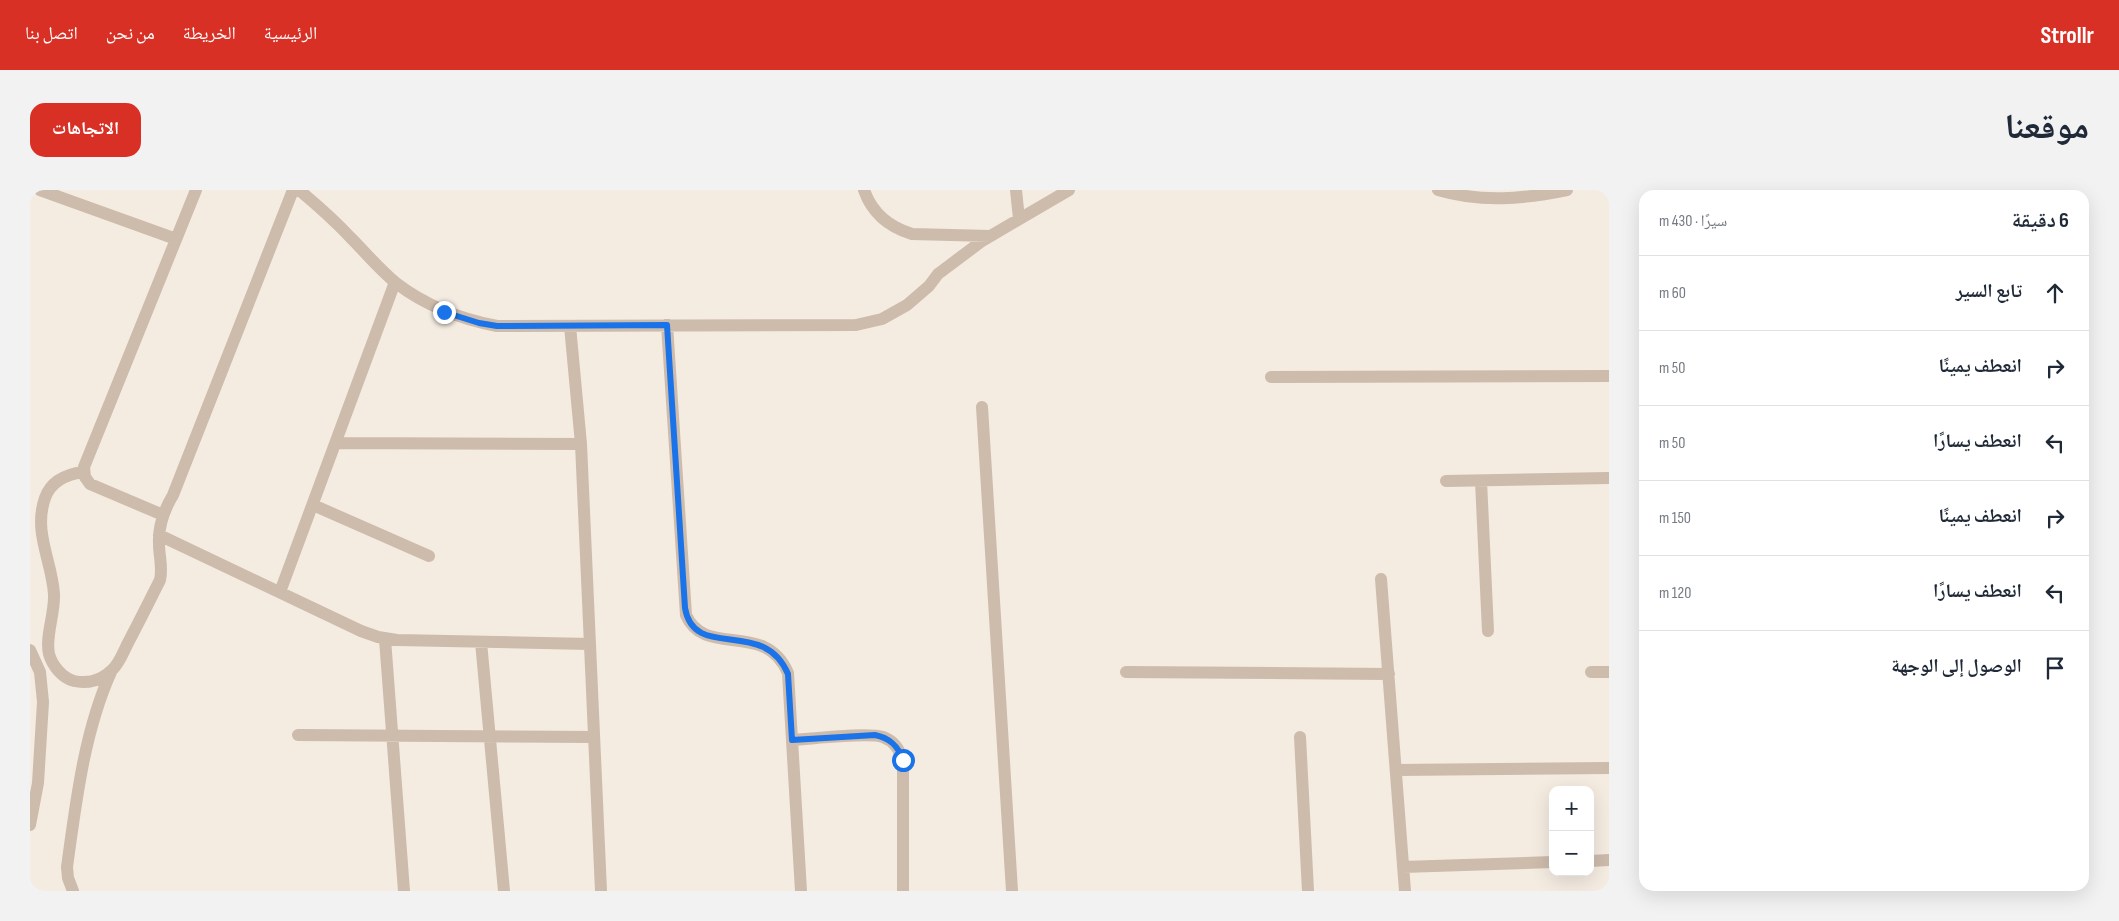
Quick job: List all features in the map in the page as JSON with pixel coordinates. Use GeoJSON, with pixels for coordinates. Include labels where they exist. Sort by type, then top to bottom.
{"type":"FeatureCollection","features":[{"type":"Feature","properties":{"kind":"street"},"geometry":{"type":"LineString","coordinates":[[40,190],[176,239]]}},
{"type":"Feature","properties":{"kind":"street"},"geometry":{"type":"LineString","coordinates":[[163,515],[90,484],[84,472],[86,462],[196,190]]}},
{"type":"Feature","properties":{"kind":"street"},"geometry":{"type":"LineString","coordinates":[[73,891],[68,878],[67,867],[86,749],[95,710],[111,672],[116,666],[160,580],[162,564],[159,536],[163,515],[173,495],[293,190]]}},
{"type":"Feature","properties":{"kind":"street"},"geometry":{"type":"LineString","coordinates":[[300,190],[334,220],[395,282],[444,312],[479,323],[497,326],[856,325],[870,323],[907,306],[929,286],[938,274],[990,236],[1069,190]]}},
{"type":"Feature","properties":{"kind":"street"},"geometry":{"type":"LineString","coordinates":[[864,190],[876,213],[892,226],[902,231],[912,234],[990,236]]}},
{"type":"Feature","properties":{"kind":"street"},"geometry":{"type":"LineString","coordinates":[[1016,190],[1019,219]]}},
{"type":"Feature","properties":{"kind":"street"},"geometry":{"type":"LineString","coordinates":[[1438,190],[1462,196],[1492,199],[1522,198],[1567,190]]}},
{"type":"Feature","properties":{"kind":"street"},"geometry":{"type":"LineString","coordinates":[[280,592],[395,282]]}},
{"type":"Feature","properties":{"kind":"street"},"geometry":{"type":"LineString","coordinates":[[667,325],[686,615],[692,626],[702,634],[758,644],[768,648],[783,663],[788,674],[801,891]]}},
{"type":"Feature","properties":{"kind":"street"},"geometry":{"type":"LineString","coordinates":[[570,326],[580,444],[601,891]]}},
{"type":"Feature","properties":{"kind":"street"},"geometry":{"type":"LineString","coordinates":[[1271,378],[1609,376]]}},
{"type":"Feature","properties":{"kind":"street"},"geometry":{"type":"LineString","coordinates":[[982,407],[1012,891]]}},
{"type":"Feature","properties":{"kind":"street"},"geometry":{"type":"LineString","coordinates":[[336,443],[580,444]]}},
{"type":"Feature","properties":{"kind":"street"},"geometry":{"type":"LineString","coordinates":[[84,472],[71,475],[57,482],[50,488],[43,506],[40,530],[50,567],[54,595],[48,646],[53,663],[70,680],[92,681],[111,672]]}},
{"type":"Feature","properties":{"kind":"street"},"geometry":{"type":"LineString","coordinates":[[1446,481],[1609,478]]}},
{"type":"Feature","properties":{"kind":"street"},"geometry":{"type":"LineString","coordinates":[[1481,481],[1488,631]]}},
{"type":"Feature","properties":{"kind":"street"},"geometry":{"type":"LineString","coordinates":[[312,505],[429,556]]}},
{"type":"Feature","properties":{"kind":"street"},"geometry":{"type":"LineString","coordinates":[[159,536],[361,631],[385,639],[590,644]]}},
{"type":"Feature","properties":{"kind":"street"},"geometry":{"type":"LineString","coordinates":[[1381,579],[1405,891]]}},
{"type":"Feature","properties":{"kind":"street"},"geometry":{"type":"LineString","coordinates":[[385,639],[404,891]]}},
{"type":"Feature","properties":{"kind":"street"},"geometry":{"type":"LineString","coordinates":[[482,642],[504,891]]}},
{"type":"Feature","properties":{"kind":"street"},"geometry":{"type":"LineString","coordinates":[[30,650],[40,672],[43,686],[43,718],[38,784],[30,825]]}},
{"type":"Feature","properties":{"kind":"street"},"geometry":{"type":"LineString","coordinates":[[1126,672],[1389,674]]}},
{"type":"Feature","properties":{"kind":"street"},"geometry":{"type":"LineString","coordinates":[[1591,672],[1609,672]]}},
{"type":"Feature","properties":{"kind":"street"},"geometry":{"type":"LineString","coordinates":[[298,735],[594,737]]}},
{"type":"Feature","properties":{"kind":"street"},"geometry":{"type":"LineString","coordinates":[[792,740],[875,735],[889,740],[898,748],[903,760],[903,891]]}},
{"type":"Feature","properties":{"kind":"street"},"geometry":{"type":"LineString","coordinates":[[1300,737],[1308,891]]}},
{"type":"Feature","properties":{"kind":"street"},"geometry":{"type":"LineString","coordinates":[[1396,770],[1609,768]]}},
{"type":"Feature","properties":{"kind":"street"},"geometry":{"type":"LineString","coordinates":[[1594,861],[1609,860]]}},
{"type":"Feature","properties":{"kind":"street"},"geometry":{"type":"LineString","coordinates":[[1403,866],[1549,862]]}},
{"type":"Feature","properties":{"kind":"route"},"geometry":{"type":"LineString","coordinates":[[444,312],[479,323],[497,326],[667,325],[685,608],[689,621],[702,634],[758,644],[768,648],[783,663],[788,674],[792,740],[882,736],[894,743],[903,760]]}}]}
